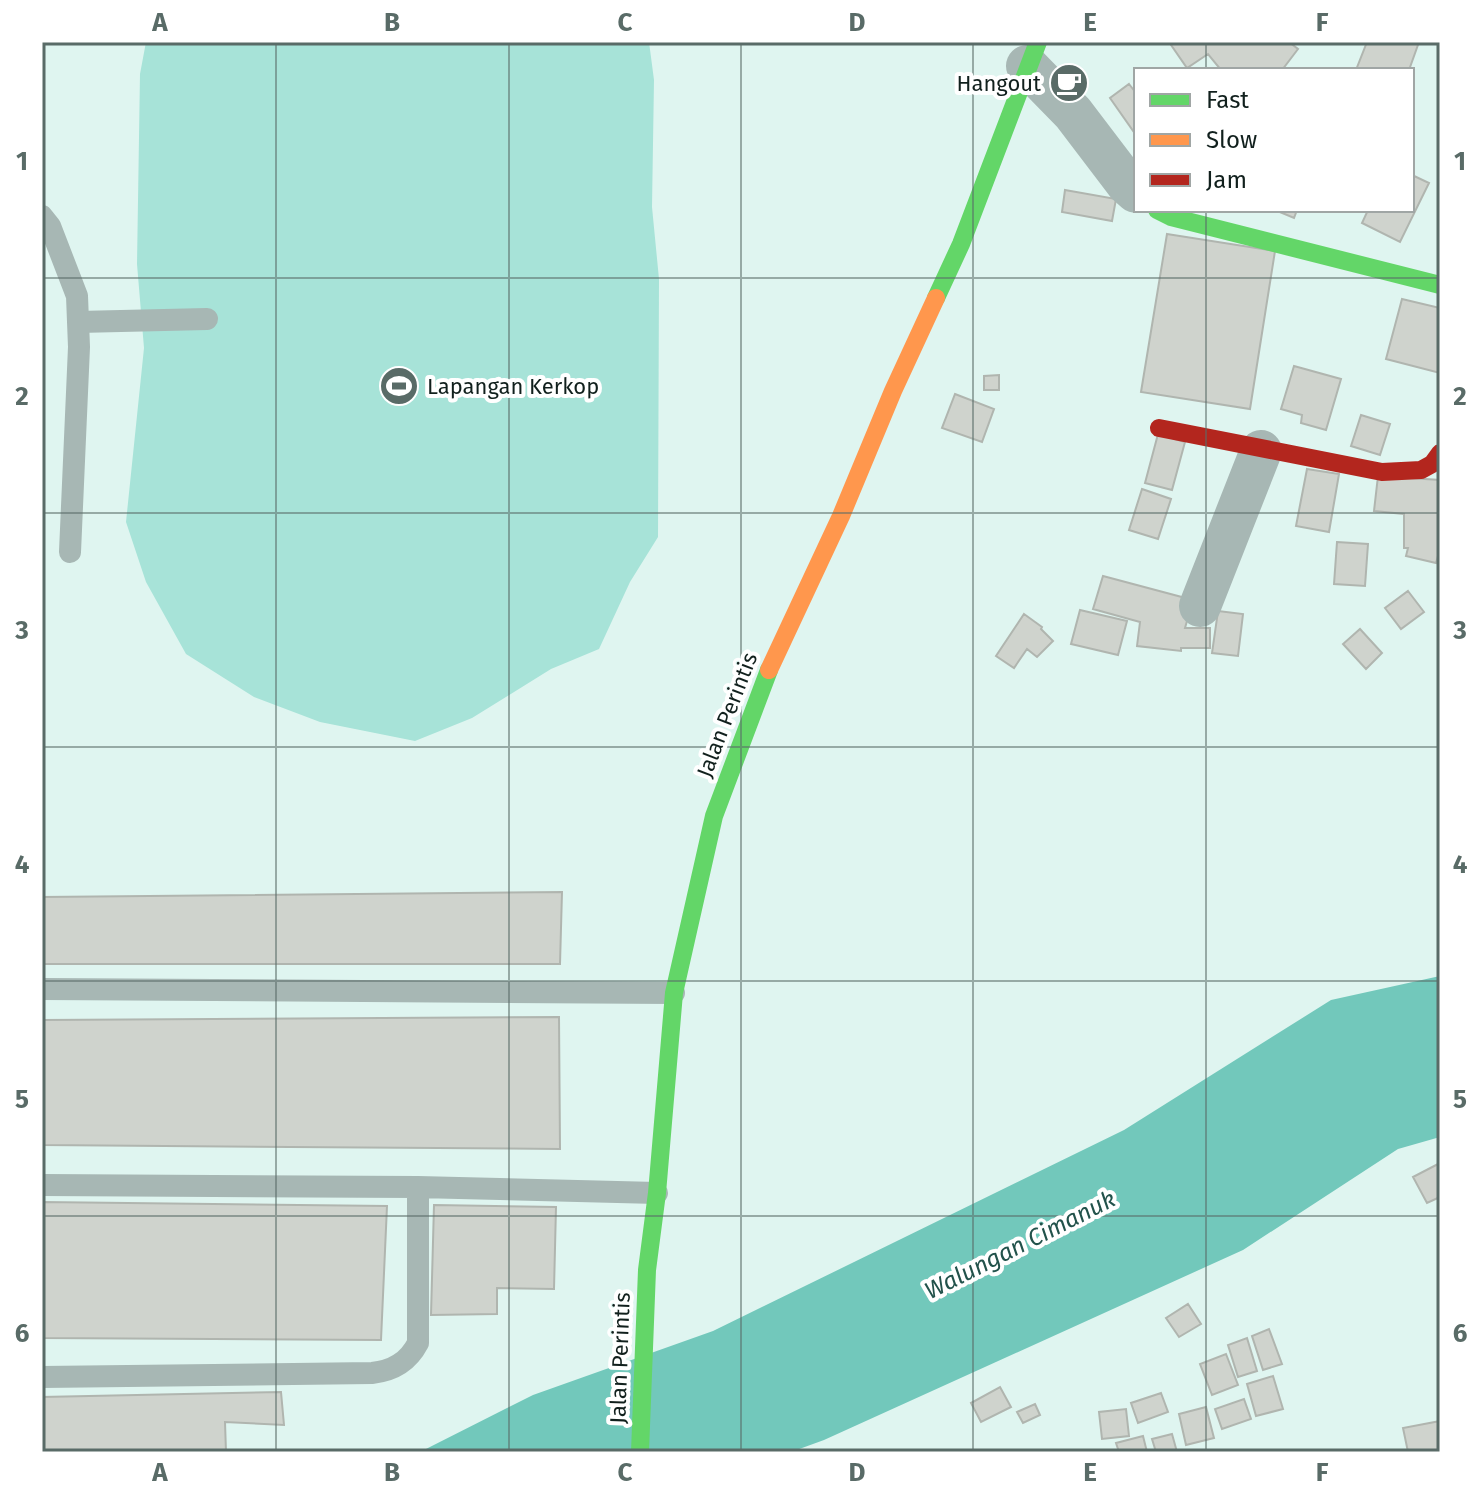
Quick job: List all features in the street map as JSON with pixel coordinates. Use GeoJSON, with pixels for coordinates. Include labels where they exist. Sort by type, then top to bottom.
{"type":"FeatureCollection","features":[{"type":"Feature","properties":{"kind":"street"},"geometry":{"type":"LineString","coordinates":[[1032,51],[1073,113],[1134,190]]}},
{"type":"Feature","properties":{"kind":"street","name":"Jalan Perintis"},"geometry":{"type":"LineString","coordinates":[[640,1452],[647,1270],[657,1193],[674,993],[714,816],[772,662],[841,516],[893,391],[961,244],[1032,51]]}},
{"type":"Feature","properties":{"kind":"street"},"geometry":{"type":"LineString","coordinates":[[1161,212],[1440,285]]}},
{"type":"Feature","properties":{"kind":"street"},"geometry":{"type":"LineString","coordinates":[[1159,428],[1261,451],[1389,473],[1427,468],[1440,453]]}},
{"type":"Feature","properties":{"kind":"street"},"geometry":{"type":"LineString","coordinates":[[1200,606],[1261,451]]}},
{"type":"Feature","properties":{"kind":"lane"},"geometry":{"type":"LineString","coordinates":[[42,216],[50,226],[77,296],[70,552]]}},
{"type":"Feature","properties":{"kind":"lane"},"geometry":{"type":"LineString","coordinates":[[78,322],[207,319]]}},
{"type":"Feature","properties":{"kind":"lane"},"geometry":{"type":"LineString","coordinates":[[42,989],[674,993]]}},
{"type":"Feature","properties":{"kind":"lane"},"geometry":{"type":"LineString","coordinates":[[42,1185],[418,1187],[657,1193]]}},
{"type":"Feature","properties":{"kind":"lane"},"geometry":{"type":"LineString","coordinates":[[42,1377],[372,1373],[386,1372],[396,1367],[412,1356],[418,1343],[418,1187]]}},
{"type":"Feature","properties":{"kind":"shaded area","name":"Lapangan Kerkop"},"geometry":{"type":"Polygon","coordinates":[[[146,42],[649,42],[654,80],[652,207],[659,279],[658,537],[630,582],[599,649],[551,669],[472,718],[415,741],[320,722],[254,697],[186,654],[146,582],[126,522],[144,348],[137,264],[140,74],[146,42]]]}},
{"type":"Feature","properties":{"kind":"water","name":"Walungan Cimanuk"},"geometry":{"type":"Polygon","coordinates":[[[1440,976],[1440,1137],[1398,1149],[1243,1250],[824,1440],[791,1452],[420,1452],[533,1395],[713,1331],[1124,1130],[1331,1000],[1440,976]]]}},
{"type":"Feature","properties":{"kind":"building"},"geometry":{"type":"Polygon","coordinates":[[[1169,42],[1289,42],[1298,49],[1284,68],[1219,68],[1208,54],[1187,68],[1169,42]]]}},
{"type":"Feature","properties":{"kind":"building"},"geometry":{"type":"Polygon","coordinates":[[[1367,42],[1419,42],[1410,68],[1357,68],[1367,42]]]}},
{"type":"Feature","properties":{"kind":"building"},"geometry":{"type":"Polygon","coordinates":[[[1129,84],[1134,90],[1134,132],[1110,98],[1129,84]]]}},
{"type":"Feature","properties":{"kind":"building"},"geometry":{"type":"Polygon","coordinates":[[[1414,176],[1429,183],[1400,242],[1362,223],[1367,212],[1414,212],[1414,176]]]}},
{"type":"Feature","properties":{"kind":"building"},"geometry":{"type":"Polygon","coordinates":[[[1065,190],[1116,199],[1112,221],[1062,212],[1065,190]]]}},
{"type":"Feature","properties":{"kind":"building"},"geometry":{"type":"Polygon","coordinates":[[[1280,212],[1296,212],[1294,218],[1280,212]]]}},
{"type":"Feature","properties":{"kind":"building"},"geometry":{"type":"Polygon","coordinates":[[[1167,234],[1275,251],[1250,409],[1141,392],[1167,234]]]}},
{"type":"Feature","properties":{"kind":"building"},"geometry":{"type":"Polygon","coordinates":[[[1402,299],[1440,308],[1440,373],[1386,359],[1402,299]]]}},
{"type":"Feature","properties":{"kind":"building"},"geometry":{"type":"Polygon","coordinates":[[[1294,366],[1341,379],[1326,430],[1301,423],[1302,415],[1281,409],[1294,366]]]}},
{"type":"Feature","properties":{"kind":"building"},"geometry":{"type":"Polygon","coordinates":[[[999,375],[999,390],[984,390],[984,376],[999,375]]]}},
{"type":"Feature","properties":{"kind":"building"},"geometry":{"type":"Polygon","coordinates":[[[955,394],[994,409],[982,442],[942,428],[955,394]]]}},
{"type":"Feature","properties":{"kind":"building"},"geometry":{"type":"Polygon","coordinates":[[[1361,415],[1390,424],[1380,455],[1351,446],[1361,415]]]}},
{"type":"Feature","properties":{"kind":"building"},"geometry":{"type":"Polygon","coordinates":[[[1158,434],[1185,442],[1172,490],[1145,483],[1158,434]]]}},
{"type":"Feature","properties":{"kind":"building"},"geometry":{"type":"Polygon","coordinates":[[[1307,469],[1339,474],[1329,532],[1296,526],[1307,469]]]}},
{"type":"Feature","properties":{"kind":"building"},"geometry":{"type":"Polygon","coordinates":[[[1378,476],[1440,480],[1440,559],[1438,556],[1436,563],[1406,556],[1404,514],[1374,511],[1378,476]]]}},
{"type":"Feature","properties":{"kind":"building"},"geometry":{"type":"Polygon","coordinates":[[[1142,489],[1171,499],[1158,539],[1129,530],[1142,489]]]}},
{"type":"Feature","properties":{"kind":"building"},"geometry":{"type":"Polygon","coordinates":[[[1337,542],[1368,544],[1365,586],[1334,584],[1337,542]]]}},
{"type":"Feature","properties":{"kind":"building"},"geometry":{"type":"Polygon","coordinates":[[[1103,576],[1193,600],[1185,628],[1210,628],[1210,648],[1181,648],[1181,651],[1137,646],[1140,622],[1093,609],[1103,576]]]}},
{"type":"Feature","properties":{"kind":"building"},"geometry":{"type":"Polygon","coordinates":[[[1408,591],[1424,612],[1401,629],[1385,608],[1408,591]]]}},
{"type":"Feature","properties":{"kind":"building"},"geometry":{"type":"Polygon","coordinates":[[[1080,610],[1127,621],[1118,655],[1071,644],[1080,610]]]}},
{"type":"Feature","properties":{"kind":"building"},"geometry":{"type":"Polygon","coordinates":[[[1218,611],[1243,614],[1238,656],[1212,653],[1218,611]]]}},
{"type":"Feature","properties":{"kind":"building"},"geometry":{"type":"Polygon","coordinates":[[[1024,614],[1042,627],[1053,641],[1037,657],[1027,649],[1014,668],[996,656],[1024,614]]]}},
{"type":"Feature","properties":{"kind":"building"},"geometry":{"type":"Polygon","coordinates":[[[1360,629],[1382,653],[1366,669],[1343,644],[1360,629]]]}},
{"type":"Feature","properties":{"kind":"building"},"geometry":{"type":"Polygon","coordinates":[[[562,892],[560,964],[42,964],[42,897],[562,892]]]}},
{"type":"Feature","properties":{"kind":"building"},"geometry":{"type":"Polygon","coordinates":[[[559,1017],[560,1149],[42,1145],[42,1020],[559,1017]]]}},
{"type":"Feature","properties":{"kind":"building"},"geometry":{"type":"Polygon","coordinates":[[[1440,1163],[1440,1197],[1427,1203],[1413,1177],[1440,1163]]]}},
{"type":"Feature","properties":{"kind":"building"},"geometry":{"type":"Polygon","coordinates":[[[42,1202],[387,1206],[381,1340],[42,1338],[42,1202]]]}},
{"type":"Feature","properties":{"kind":"building"},"geometry":{"type":"Polygon","coordinates":[[[434,1205],[556,1207],[554,1289],[497,1288],[497,1314],[431,1315],[434,1205]]]}},
{"type":"Feature","properties":{"kind":"building"},"geometry":{"type":"Polygon","coordinates":[[[1188,1304],[1201,1324],[1179,1337],[1166,1318],[1188,1304]]]}},
{"type":"Feature","properties":{"kind":"building"},"geometry":{"type":"Polygon","coordinates":[[[1269,1329],[1282,1364],[1263,1370],[1252,1336],[1269,1329]]]}},
{"type":"Feature","properties":{"kind":"building"},"geometry":{"type":"Polygon","coordinates":[[[1247,1338],[1257,1371],[1238,1377],[1228,1345],[1247,1338]]]}},
{"type":"Feature","properties":{"kind":"building"},"geometry":{"type":"Polygon","coordinates":[[[1226,1354],[1238,1385],[1212,1395],[1200,1364],[1226,1354]]]}},
{"type":"Feature","properties":{"kind":"building"},"geometry":{"type":"Polygon","coordinates":[[[1273,1376],[1283,1409],[1256,1416],[1247,1384],[1273,1376]]]}},
{"type":"Feature","properties":{"kind":"building"},"geometry":{"type":"Polygon","coordinates":[[[1000,1387],[1011,1407],[981,1422],[971,1403],[1000,1387]]]}},
{"type":"Feature","properties":{"kind":"building"},"geometry":{"type":"Polygon","coordinates":[[[281,1392],[284,1425],[225,1422],[226,1452],[42,1452],[42,1397],[281,1392]]]}},
{"type":"Feature","properties":{"kind":"building"},"geometry":{"type":"Polygon","coordinates":[[[1161,1393],[1168,1412],[1138,1423],[1131,1403],[1161,1393]]]}},
{"type":"Feature","properties":{"kind":"building"},"geometry":{"type":"Polygon","coordinates":[[[1244,1399],[1251,1419],[1222,1429],[1215,1409],[1244,1399]]]}},
{"type":"Feature","properties":{"kind":"building"},"geometry":{"type":"Polygon","coordinates":[[[1035,1404],[1040,1415],[1023,1423],[1017,1412],[1035,1404]]]}},
{"type":"Feature","properties":{"kind":"building"},"geometry":{"type":"Polygon","coordinates":[[[1206,1407],[1214,1438],[1186,1445],[1179,1414],[1206,1407]]]}},
{"type":"Feature","properties":{"kind":"building"},"geometry":{"type":"Polygon","coordinates":[[[1126,1409],[1129,1436],[1102,1439],[1099,1412],[1126,1409]]]}},
{"type":"Feature","properties":{"kind":"building"},"geometry":{"type":"Polygon","coordinates":[[[1440,1421],[1440,1450],[1408,1452],[1403,1428],[1440,1421]]]}},
{"type":"Feature","properties":{"kind":"building"},"geometry":{"type":"Polygon","coordinates":[[[1172,1434],[1177,1452],[1156,1452],[1152,1439],[1172,1434]]]}},
{"type":"Feature","properties":{"kind":"building"},"geometry":{"type":"Polygon","coordinates":[[[1143,1436],[1147,1452],[1119,1452],[1116,1443],[1143,1436]]]}},
{"type":"Feature","properties":{"kind":"traffic: fast"},"geometry":{"type":"LineString","coordinates":[[936,298],[961,244],[1038,42]]}},
{"type":"Feature","properties":{"kind":"traffic: fast"},"geometry":{"type":"LineString","coordinates":[[1161,212],[1440,285]]}},
{"type":"Feature","properties":{"kind":"traffic: fast"},"geometry":{"type":"LineString","coordinates":[[640,1452],[647,1270],[657,1193],[674,993],[714,816],[769,670]]}},
{"type":"Feature","properties":{"kind":"traffic: slow"},"geometry":{"type":"LineString","coordinates":[[769,670],[841,516],[936,298]]}},
{"type":"Feature","properties":{"kind":"traffic: jam"},"geometry":{"type":"LineString","coordinates":[[1159,428],[1382,472],[1421,470],[1432,464],[1440,453]]}},
{"type":"Feature","properties":{"kind":"place","name":"Hangout"},"geometry":{"type":"Point","coordinates":[1069,83]}},
{"type":"Feature","properties":{"kind":"place","name":"Lapangan Kerkop"},"geometry":{"type":"Point","coordinates":[399,386]}}]}
